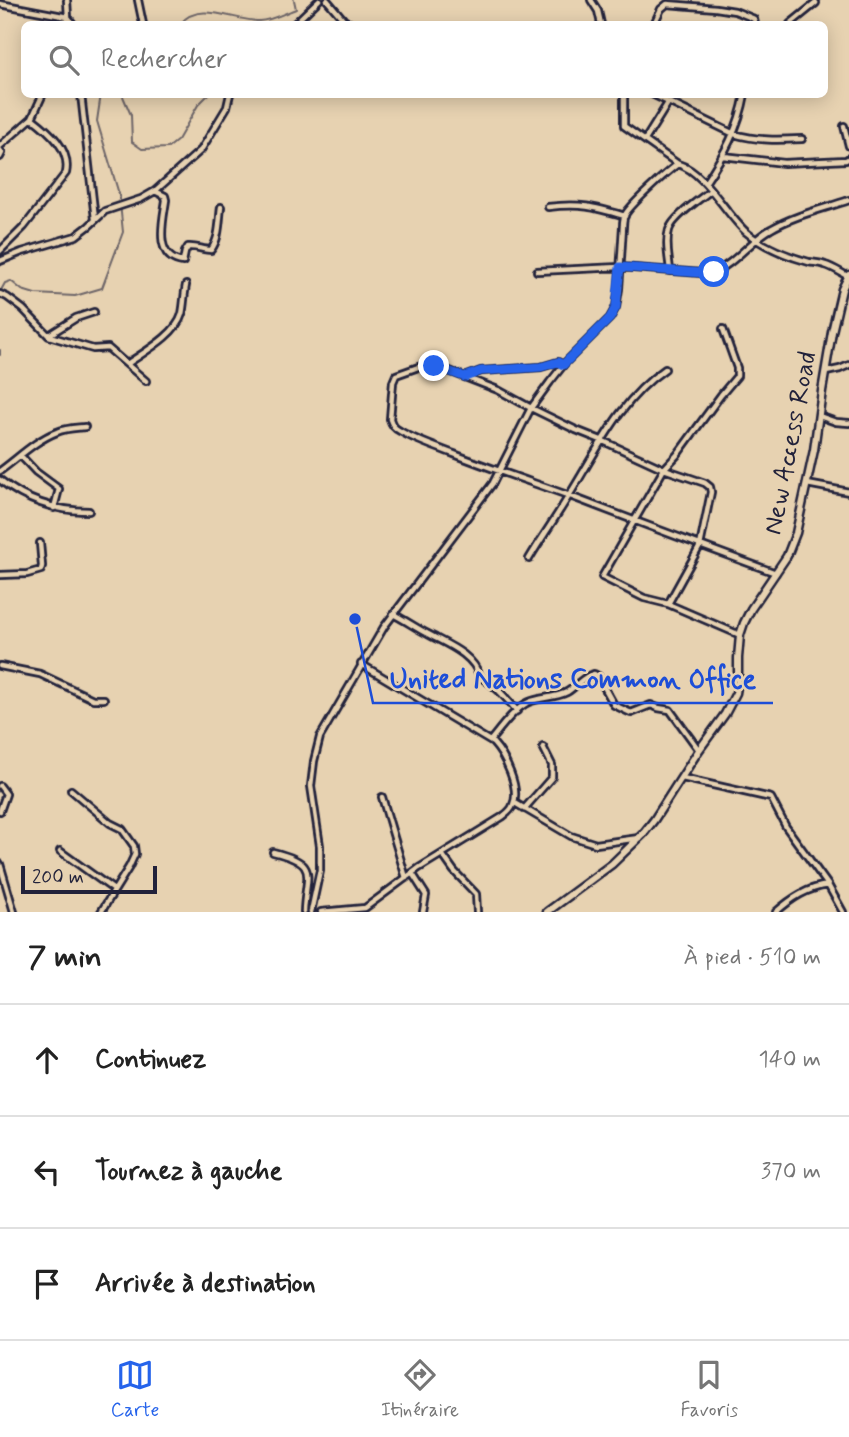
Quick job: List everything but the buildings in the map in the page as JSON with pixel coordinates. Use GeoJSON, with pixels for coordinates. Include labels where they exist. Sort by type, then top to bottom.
{"type":"FeatureCollection","features":[{"type":"Feature","properties":{"kind":"main road","name":"New Access Road"},"geometry":{"type":"LineString","coordinates":[[547,912],[612,864],[639,838],[725,714],[736,693],[740,635],[751,609],[787,556],[796,533],[814,450],[839,300],[849,276]]}},
{"type":"Feature","properties":{"kind":"street"},"geometry":{"type":"LineString","coordinates":[[67,0],[67,21]]}},
{"type":"Feature","properties":{"kind":"street"},"geometry":{"type":"LineString","coordinates":[[138,0],[142,21]]}},
{"type":"Feature","properties":{"kind":"street"},"geometry":{"type":"LineString","coordinates":[[296,21],[319,0]]}},
{"type":"Feature","properties":{"kind":"street"},"geometry":{"type":"LineString","coordinates":[[327,0],[346,21]]}},
{"type":"Feature","properties":{"kind":"street"},"geometry":{"type":"LineString","coordinates":[[592,0],[600,21]]}},
{"type":"Feature","properties":{"kind":"street"},"geometry":{"type":"LineString","coordinates":[[1,3],[68,17],[71,21]]}},
{"type":"Feature","properties":{"kind":"street"},"geometry":{"type":"LineString","coordinates":[[794,21],[816,3]]}},
{"type":"Feature","properties":{"kind":"street"},"geometry":{"type":"LineString","coordinates":[[655,21],[664,6],[677,4],[734,11],[754,21]]}},
{"type":"Feature","properties":{"kind":"street"},"geometry":{"type":"LineString","coordinates":[[0,157],[0,148],[32,118],[41,98]]}},
{"type":"Feature","properties":{"kind":"street"},"geometry":{"type":"LineString","coordinates":[[81,98],[95,220]]}},
{"type":"Feature","properties":{"kind":"street"},"geometry":{"type":"LineString","coordinates":[[0,261],[76,236],[105,211],[134,202],[155,191],[201,150],[227,107],[229,98]]}},
{"type":"Feature","properties":{"kind":"street"},"geometry":{"type":"LineString","coordinates":[[624,98],[624,126],[678,164],[688,168],[756,239],[783,254],[828,265],[849,276]]}},
{"type":"Feature","properties":{"kind":"street"},"geometry":{"type":"LineString","coordinates":[[659,98],[734,134],[762,140],[802,139]]}},
{"type":"Feature","properties":{"kind":"street"},"geometry":{"type":"LineString","coordinates":[[705,183],[734,134],[744,98]]}},
{"type":"Feature","properties":{"kind":"street"},"geometry":{"type":"LineString","coordinates":[[645,140],[668,103]]}},
{"type":"Feature","properties":{"kind":"street"},"geometry":{"type":"LineString","coordinates":[[0,251],[24,227],[66,173],[68,163],[63,149],[45,128],[32,118]]}},
{"type":"Feature","properties":{"kind":"street"},"geometry":{"type":"LineString","coordinates":[[844,126],[849,146]]}},
{"type":"Feature","properties":{"kind":"street"},"geometry":{"type":"LineString","coordinates":[[723,156],[784,163],[849,159]]}},
{"type":"Feature","properties":{"kind":"street"},"geometry":{"type":"LineString","coordinates":[[311,912],[320,870],[320,846],[311,786],[320,737],[393,614],[485,494],[531,408],[563,365],[610,318],[616,307],[625,216],[631,207],[678,164]]}},
{"type":"Feature","properties":{"kind":"street"},"geometry":{"type":"LineString","coordinates":[[155,191],[166,200],[163,248],[171,258],[181,262],[188,247],[206,250],[214,247],[221,207]]}},
{"type":"Feature","properties":{"kind":"street"},"geometry":{"type":"LineString","coordinates":[[670,271],[670,227],[710,191]]}},
{"type":"Feature","properties":{"kind":"street"},"geometry":{"type":"LineString","coordinates":[[537,271],[620,267],[714,272],[779,224],[849,200]]}},
{"type":"Feature","properties":{"kind":"street"},"geometry":{"type":"LineString","coordinates":[[548,207],[586,205],[625,216]]}},
{"type":"Feature","properties":{"kind":"street"},"geometry":{"type":"LineString","coordinates":[[127,364],[169,334],[177,325],[186,285]]}},
{"type":"Feature","properties":{"kind":"street"},"geometry":{"type":"LineString","coordinates":[[0,294],[23,309],[49,336],[93,349],[108,348],[146,381]]}},
{"type":"Feature","properties":{"kind":"street"},"geometry":{"type":"LineString","coordinates":[[49,336],[76,318],[94,312]]}},
{"type":"Feature","properties":{"kind":"street"},"geometry":{"type":"LineString","coordinates":[[723,329],[737,368],[737,376],[664,469],[601,576],[645,598],[668,604],[740,635]]}},
{"type":"Feature","properties":{"kind":"street"},"geometry":{"type":"LineString","coordinates":[[465,377],[481,371],[541,367],[558,362],[563,365]]}},
{"type":"Feature","properties":{"kind":"street"},"geometry":{"type":"LineString","coordinates":[[668,604],[700,546],[710,487],[697,479],[664,469],[576,430],[498,390],[465,377],[424,365],[396,375],[390,419],[391,424],[399,431],[498,472],[569,496],[634,522],[700,546],[776,573]]}},
{"type":"Feature","properties":{"kind":"street"},"geometry":{"type":"LineString","coordinates":[[826,372],[849,365]]}},
{"type":"Feature","properties":{"kind":"street"},"geometry":{"type":"LineString","coordinates":[[528,559],[601,440],[637,391],[665,369]]}},
{"type":"Feature","properties":{"kind":"street"},"geometry":{"type":"LineString","coordinates":[[820,416],[849,423]]}},
{"type":"Feature","properties":{"kind":"street"},"geometry":{"type":"LineString","coordinates":[[0,471],[56,432],[85,427]]}},
{"type":"Feature","properties":{"kind":"street"},"geometry":{"type":"LineString","coordinates":[[21,456],[36,472],[59,489],[54,508]]}},
{"type":"Feature","properties":{"kind":"street"},"geometry":{"type":"LineString","coordinates":[[0,480],[18,494],[54,508],[89,511]]}},
{"type":"Feature","properties":{"kind":"street"},"geometry":{"type":"LineString","coordinates":[[806,484],[849,492]]}},
{"type":"Feature","properties":{"kind":"street"},"geometry":{"type":"LineString","coordinates":[[0,575],[27,574],[41,570],[40,543]]}},
{"type":"Feature","properties":{"kind":"street"},"geometry":{"type":"LineString","coordinates":[[393,614],[457,649],[478,669],[480,677],[502,692],[517,711]]}},
{"type":"Feature","properties":{"kind":"street"},"geometry":{"type":"LineString","coordinates":[[321,912],[365,908],[412,873],[502,817],[515,803],[515,792],[506,760],[490,741],[361,664]]}},
{"type":"Feature","properties":{"kind":"street"},"geometry":{"type":"LineString","coordinates":[[0,666],[40,674],[93,699],[104,699]]}},
{"type":"Feature","properties":{"kind":"street"},"geometry":{"type":"LineString","coordinates":[[490,741],[517,711],[529,702],[568,691],[594,674],[598,676],[614,705],[631,713],[651,705],[670,710],[699,750]]}},
{"type":"Feature","properties":{"kind":"street"},"geometry":{"type":"LineString","coordinates":[[524,809],[552,777],[552,765],[543,747]]}},
{"type":"Feature","properties":{"kind":"street"},"geometry":{"type":"LineString","coordinates":[[682,778],[771,797],[786,827],[828,885],[843,912]]}},
{"type":"Feature","properties":{"kind":"street"},"geometry":{"type":"LineString","coordinates":[[0,786],[6,794],[0,811]]}},
{"type":"Feature","properties":{"kind":"street"},"geometry":{"type":"LineString","coordinates":[[71,790],[110,823],[122,829],[134,846],[135,854],[129,867],[101,912]]}},
{"type":"Feature","properties":{"kind":"street"},"geometry":{"type":"LineString","coordinates":[[382,797],[406,878]]}},
{"type":"Feature","properties":{"kind":"street"},"geometry":{"type":"LineString","coordinates":[[515,803],[571,836],[596,844],[639,838]]}},
{"type":"Feature","properties":{"kind":"street"},"geometry":{"type":"LineString","coordinates":[[60,851],[114,890]]}},
{"type":"Feature","properties":{"kind":"street"},"geometry":{"type":"LineString","coordinates":[[272,852],[294,858],[307,870],[309,877],[304,912]]}},
{"type":"Feature","properties":{"kind":"street"},"geometry":{"type":"LineString","coordinates":[[442,854],[476,894],[477,912]]}},
{"type":"Feature","properties":{"kind":"street"},"geometry":{"type":"LineString","coordinates":[[0,864],[14,912]]}},
{"type":"Feature","properties":{"kind":"street"},"geometry":{"type":"LineString","coordinates":[[412,873],[426,895],[423,912]]}},
{"type":"Feature","properties":{"kind":"street"},"geometry":{"type":"LineString","coordinates":[[776,912],[800,894],[817,886],[828,885]]}},
{"type":"Feature","properties":{"kind":"waterway"},"geometry":{"type":"LineString","coordinates":[[259,21],[296,9],[294,0]]}},
{"type":"Feature","properties":{"kind":"waterway"},"geometry":{"type":"LineString","coordinates":[[183,21],[197,13],[259,21]]}},
{"type":"Feature","properties":{"kind":"waterway"},"geometry":{"type":"LineString","coordinates":[[0,292],[5,283],[11,281],[22,290],[35,294],[75,296],[102,288],[123,232],[119,194],[97,121],[100,98]]}},
{"type":"Feature","properties":{"kind":"waterway"},"geometry":{"type":"LineString","coordinates":[[124,98],[131,115],[132,142],[142,149],[168,148],[178,140],[198,105],[205,98]]}},
{"type":"Feature","properties":{"kind":"waterway"},"geometry":{"type":"LineString","coordinates":[[0,350],[0,355]]}},
{"type":"Feature","properties":{"kind":"place","name":"United Nations Common Office"},"geometry":{"type":"Point","coordinates":[355,619]}},
{"type":"Feature","properties":{"kind":"route"},"geometry":{"type":"LineString","coordinates":[[434,366],[465,377],[481,371],[541,367],[558,362],[563,365],[610,318],[616,307],[620,267],[714,272]]}}]}
